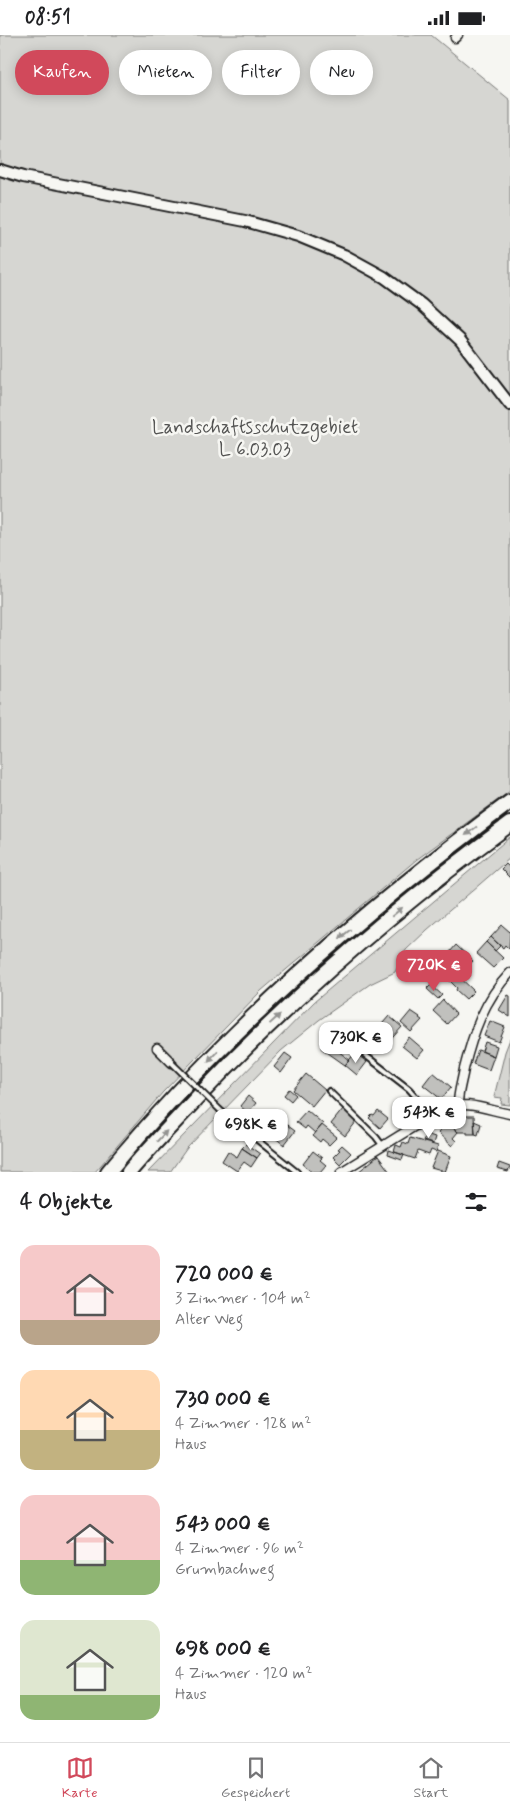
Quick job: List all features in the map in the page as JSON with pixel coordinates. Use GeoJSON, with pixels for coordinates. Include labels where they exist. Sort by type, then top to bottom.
{"type":"FeatureCollection","features":[{"type":"Feature","properties":{"kind":"highway"},"geometry":{"type":"LineString","coordinates":[[108,1172],[211,1058],[272,998],[396,890],[510,802]]}},
{"type":"Feature","properties":{"kind":"highway"},"geometry":{"type":"LineString","coordinates":[[129,1172],[236,1057],[285,1009],[404,905],[510,824]]}},
{"type":"Feature","properties":{"kind":"main road"},"geometry":{"type":"LineString","coordinates":[[0,170],[23,177],[245,221],[298,236],[344,255],[384,277],[421,304],[460,339],[510,405]]}},
{"type":"Feature","properties":{"kind":"street"},"geometry":{"type":"LineString","coordinates":[[458,1104],[459,1090],[476,1027],[490,999],[510,973]]}},
{"type":"Feature","properties":{"kind":"street"},"geometry":{"type":"LineString","coordinates":[[157,1048],[172,1063]]}},
{"type":"Feature","properties":{"kind":"street"},"geometry":{"type":"LineString","coordinates":[[341,1172],[444,1108],[458,1104],[510,1114]]}},
{"type":"Feature","properties":{"kind":"lane"},"geometry":{"type":"LineString","coordinates":[[343,1038],[409,1089],[432,1115]]}},
{"type":"Feature","properties":{"kind":"lane"},"geometry":{"type":"LineString","coordinates":[[172,1063],[220,1110],[297,1172]]}},
{"type":"Feature","properties":{"kind":"lane"},"geometry":{"type":"LineString","coordinates":[[330,1091],[382,1145]]}},
{"type":"Feature","properties":{"kind":"green space","name":"Landschaftsschutzgebiet L 6.03.03"},"geometry":{"type":"Polygon","coordinates":[[[0,35],[431,35],[510,100],[510,791],[416,860],[261,991],[163,1092],[95,1172],[0,1172],[0,35]]]}},
{"type":"Feature","properties":{"kind":"green space"},"geometry":{"type":"Polygon","coordinates":[[[510,837],[510,858],[406,950],[395,972],[370,984],[319,1020],[281,1051],[187,1148],[170,1172],[148,1172],[314,1002],[510,837]]]}},
{"type":"Feature","properties":{"kind":"green space"},"geometry":{"type":"Polygon","coordinates":[[[510,1039],[510,1105],[501,1104],[502,1098],[494,1097],[510,1039]]]}},
{"type":"Feature","properties":{"kind":"building"},"geometry":{"type":"Polygon","coordinates":[[[506,864],[510,868],[510,878],[501,869],[506,864]]]}},
{"type":"Feature","properties":{"kind":"building"},"geometry":{"type":"Polygon","coordinates":[[[502,925],[510,932],[509,949],[505,945],[503,948],[491,937],[502,925]]]}},
{"type":"Feature","properties":{"kind":"building"},"geometry":{"type":"Polygon","coordinates":[[[491,937],[500,946],[495,951],[486,942],[491,937]]]}},
{"type":"Feature","properties":{"kind":"building"},"geometry":{"type":"Polygon","coordinates":[[[486,942],[503,958],[493,968],[476,953],[486,942]]]}},
{"type":"Feature","properties":{"kind":"building"},"geometry":{"type":"Polygon","coordinates":[[[456,945],[473,961],[462,972],[454,964],[458,960],[450,952],[456,945]]]}},
{"type":"Feature","properties":{"kind":"building"},"geometry":{"type":"Polygon","coordinates":[[[445,968],[450,973],[452,970],[474,991],[466,999],[441,972],[445,968]]]}},
{"type":"Feature","properties":{"kind":"building"},"geometry":{"type":"Polygon","coordinates":[[[431,985],[442,995],[438,999],[427,989],[431,985]]]}},
{"type":"Feature","properties":{"kind":"building"},"geometry":{"type":"Polygon","coordinates":[[[508,995],[510,996],[510,1017],[499,1010],[508,995]]]}},
{"type":"Feature","properties":{"kind":"building"},"geometry":{"type":"Polygon","coordinates":[[[443,1000],[456,1014],[447,1024],[433,1011],[443,1000]]]}},
{"type":"Feature","properties":{"kind":"building"},"geometry":{"type":"Polygon","coordinates":[[[411,1011],[422,1020],[411,1032],[401,1023],[411,1011]]]}},
{"type":"Feature","properties":{"kind":"building"},"geometry":{"type":"Polygon","coordinates":[[[389,1016],[402,1027],[385,1046],[380,1042],[378,1045],[370,1038],[389,1016]]]}},
{"type":"Feature","properties":{"kind":"building"},"geometry":{"type":"Polygon","coordinates":[[[490,1021],[505,1027],[499,1042],[484,1036],[490,1021]]]}},
{"type":"Feature","properties":{"kind":"building"},"geometry":{"type":"Polygon","coordinates":[[[409,1037],[424,1050],[417,1058],[402,1046],[409,1037]]]}},
{"type":"Feature","properties":{"kind":"building"},"geometry":{"type":"Polygon","coordinates":[[[326,1042],[350,1060],[345,1065],[321,1048],[326,1042]]]}},
{"type":"Feature","properties":{"kind":"building"},"geometry":{"type":"Polygon","coordinates":[[[485,1042],[497,1046],[494,1056],[482,1051],[485,1042]]]}},
{"type":"Feature","properties":{"kind":"building"},"geometry":{"type":"Polygon","coordinates":[[[478,1050],[494,1056],[489,1070],[473,1064],[478,1050]]]}},
{"type":"Feature","properties":{"kind":"building"},"geometry":{"type":"Polygon","coordinates":[[[285,1053],[292,1058],[281,1073],[274,1067],[285,1053]]]}},
{"type":"Feature","properties":{"kind":"building"},"geometry":{"type":"Polygon","coordinates":[[[355,1053],[367,1062],[357,1075],[345,1065],[355,1053]]]}},
{"type":"Feature","properties":{"kind":"building"},"geometry":{"type":"Polygon","coordinates":[[[433,1072],[451,1087],[441,1099],[423,1085],[433,1072]]]}},
{"type":"Feature","properties":{"kind":"building"},"geometry":{"type":"Polygon","coordinates":[[[306,1074],[325,1090],[312,1106],[293,1090],[306,1074]]]}},
{"type":"Feature","properties":{"kind":"building"},"geometry":{"type":"Polygon","coordinates":[[[289,1089],[296,1095],[291,1101],[284,1095],[289,1089]]]}},
{"type":"Feature","properties":{"kind":"building"},"geometry":{"type":"Polygon","coordinates":[[[248,1096],[256,1103],[248,1113],[240,1106],[248,1096]]]}},
{"type":"Feature","properties":{"kind":"building"},"geometry":{"type":"Polygon","coordinates":[[[343,1109],[357,1121],[345,1136],[331,1124],[343,1109]]]}},
{"type":"Feature","properties":{"kind":"building"},"geometry":{"type":"Polygon","coordinates":[[[307,1110],[323,1124],[315,1133],[307,1126],[305,1129],[296,1122],[307,1110]]]}},
{"type":"Feature","properties":{"kind":"building"},"geometry":{"type":"Polygon","coordinates":[[[378,1111],[388,1119],[380,1128],[369,1118],[378,1111]]]}},
{"type":"Feature","properties":{"kind":"building"},"geometry":{"type":"Polygon","coordinates":[[[273,1115],[295,1131],[284,1145],[262,1127],[273,1115]]]}},
{"type":"Feature","properties":{"kind":"building"},"geometry":{"type":"Polygon","coordinates":[[[458,1116],[474,1116],[475,1134],[458,1132],[448,1123],[458,1122],[458,1116]]]}},
{"type":"Feature","properties":{"kind":"building"},"geometry":{"type":"Polygon","coordinates":[[[474,1121],[481,1124],[478,1135],[475,1134],[474,1121]]]}},
{"type":"Feature","properties":{"kind":"building"},"geometry":{"type":"Polygon","coordinates":[[[448,1123],[458,1132],[453,1138],[456,1141],[452,1146],[438,1133],[448,1123]]]}},
{"type":"Feature","properties":{"kind":"building"},"geometry":{"type":"Polygon","coordinates":[[[322,1125],[337,1137],[329,1145],[322,1139],[320,1142],[313,1136],[322,1125]]]}},
{"type":"Feature","properties":{"kind":"building"},"geometry":{"type":"Polygon","coordinates":[[[426,1134],[435,1137],[433,1144],[423,1141],[426,1134]]]}},
{"type":"Feature","properties":{"kind":"building"},"geometry":{"type":"Polygon","coordinates":[[[410,1138],[438,1146],[436,1152],[431,1150],[429,1155],[418,1151],[415,1159],[394,1152],[396,1145],[401,1147],[403,1142],[408,1144],[410,1138]]]}},
{"type":"Feature","properties":{"kind":"building"},"geometry":{"type":"Polygon","coordinates":[[[246,1144],[260,1154],[257,1158],[242,1148],[246,1144]]]}},
{"type":"Feature","properties":{"kind":"building"},"geometry":{"type":"Polygon","coordinates":[[[342,1145],[351,1153],[340,1164],[333,1157],[342,1145]]]}},
{"type":"Feature","properties":{"kind":"building"},"geometry":{"type":"Polygon","coordinates":[[[242,1148],[257,1158],[251,1167],[244,1162],[237,1171],[222,1161],[228,1151],[237,1157],[242,1148]]]}},
{"type":"Feature","properties":{"kind":"building"},"geometry":{"type":"Polygon","coordinates":[[[389,1150],[404,1155],[402,1160],[388,1155],[389,1150]]]}},
{"type":"Feature","properties":{"kind":"building"},"geometry":{"type":"Polygon","coordinates":[[[313,1151],[322,1158],[320,1160],[326,1165],[320,1172],[313,1172],[303,1164],[313,1151]]]}},
{"type":"Feature","properties":{"kind":"building"},"geometry":{"type":"Polygon","coordinates":[[[438,1151],[451,1156],[445,1172],[431,1168],[438,1151]]]}},
{"type":"Feature","properties":{"kind":"building"},"geometry":{"type":"Polygon","coordinates":[[[378,1156],[390,1172],[358,1172],[378,1156]]]}},
{"type":"Feature","properties":{"kind":"building"},"geometry":{"type":"Polygon","coordinates":[[[499,1163],[510,1167],[508,1172],[497,1169],[499,1163]]]}}]}
